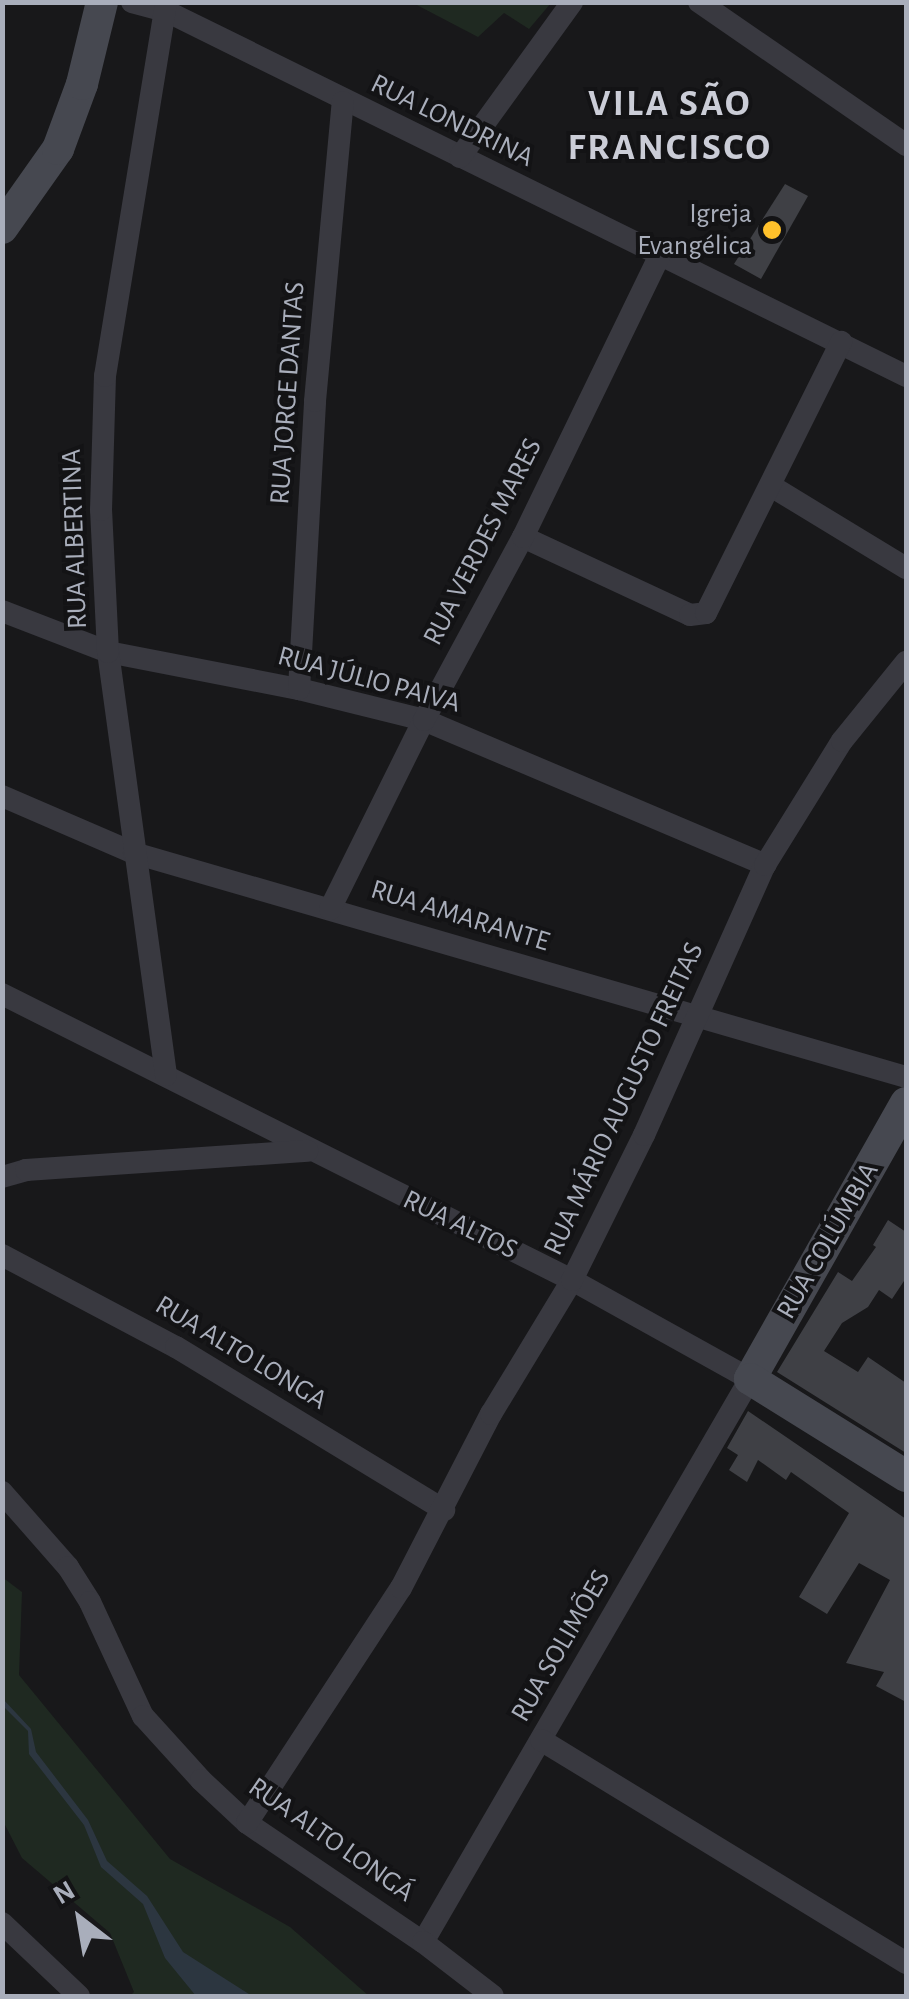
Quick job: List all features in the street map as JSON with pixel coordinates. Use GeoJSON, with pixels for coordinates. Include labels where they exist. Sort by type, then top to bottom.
{"type":"FeatureCollection","features":[{"type":"Feature","properties":{"kind":"street"},"geometry":{"type":"LineString","coordinates":[[2,228],[58,149],[82,84],[102,2]]}},
{"type":"Feature","properties":{"kind":"street","name":"RUA LONDRINA"},"geometry":{"type":"LineString","coordinates":[[132,2],[166,7],[343,102],[906,376]]}},
{"type":"Feature","properties":{"kind":"street"},"geometry":{"type":"LineString","coordinates":[[460,157],[572,2]]}},
{"type":"Feature","properties":{"kind":"street"},"geometry":{"type":"LineString","coordinates":[[699,2],[906,145]]}},
{"type":"Feature","properties":{"kind":"street","name":"RUA ALBERTINA"},"geometry":{"type":"LineString","coordinates":[[166,7],[106,376],[101,510],[108,652],[166,1076]]}},
{"type":"Feature","properties":{"kind":"street","name":"RUA JORGE DANTAS"},"geometry":{"type":"LineString","coordinates":[[300,689],[315,401],[343,102]]}},
{"type":"Feature","properties":{"kind":"street","name":"RUA VERDES MARES"},"geometry":{"type":"LineString","coordinates":[[330,908],[424,720],[523,537],[660,256]]}},
{"type":"Feature","properties":{"kind":"street"},"geometry":{"type":"LineString","coordinates":[[523,537],[690,615],[701,616],[710,609],[841,342]]}},
{"type":"Feature","properties":{"kind":"street"},"geometry":{"type":"LineString","coordinates":[[770,486],[906,568]]}},
{"type":"Feature","properties":{"kind":"street","name":"RUA JÚLIO PAIVA"},"geometry":{"type":"LineString","coordinates":[[2,611],[108,652],[300,689],[424,720],[765,865]]}},
{"type":"Feature","properties":{"kind":"street","name":"RUA MÁRIO AUGUSTO FREITAS"},"geometry":{"type":"LineString","coordinates":[[247,1823],[402,1588],[490,1414],[572,1280],[765,865],[842,742],[906,662]]}},
{"type":"Feature","properties":{"kind":"street","name":"RUA AMARANTE"},"geometry":{"type":"LineString","coordinates":[[2,796],[134,853],[906,1077]]}},
{"type":"Feature","properties":{"kind":"street","name":"RUA ALTOS"},"geometry":{"type":"LineString","coordinates":[[2,994],[308,1151],[572,1280],[750,1379],[906,1476]]}},
{"type":"Feature","properties":{"kind":"street","name":"RUA COLÚMBIA"},"geometry":{"type":"LineString","coordinates":[[750,1379],[906,1104]]}},
{"type":"Feature","properties":{"kind":"street"},"geometry":{"type":"LineString","coordinates":[[2,1177],[26,1170],[308,1151]]}},
{"type":"Feature","properties":{"kind":"street","name":"RUA ALTO LONGA"},"geometry":{"type":"LineString","coordinates":[[2,1255],[176,1347],[444,1510]]}},
{"type":"Feature","properties":{"kind":"street","name":"RUA SOLIMÕES"},"geometry":{"type":"LineString","coordinates":[[423,1942],[750,1379]]}},
{"type":"Feature","properties":{"kind":"street","name":"RUA ALTO LONGÁ"},"geometry":{"type":"LineString","coordinates":[[2,1492],[68,1568],[90,1602],[143,1716],[247,1823],[423,1942],[492,1996]]}},
{"type":"Feature","properties":{"kind":"street"},"geometry":{"type":"LineString","coordinates":[[541,1740],[906,1963]]}},
{"type":"Feature","properties":{"kind":"street"},"geometry":{"type":"LineString","coordinates":[[2,1923],[78,1996]]}},
{"type":"Feature","properties":{"kind":"shaded area"},"geometry":{"type":"Polygon","coordinates":[[[551,2],[529,29],[504,13],[478,37],[413,3],[551,2]]]}},
{"type":"Feature","properties":{"kind":"shaded area"},"geometry":{"type":"Polygon","coordinates":[[[2,1577],[22,1592],[19,1675],[170,1859],[290,1927],[369,1996],[130,1996],[134,1992],[110,1933],[22,1858],[3,1821],[2,1577]]]}},
{"type":"Feature","properties":{"kind":"shaded area"},"geometry":{"type":"Polygon","coordinates":[[[3,1699],[31,1729],[36,1752],[88,1820],[107,1861],[147,1896],[183,1952],[252,1996],[196,1996],[165,1958],[143,1904],[101,1867],[84,1825],[29,1754],[28,1731],[3,1706],[3,1699]]]}},
{"type":"Feature","properties":{"kind":"building","name":"Igreja Evangélica"},"geometry":{"type":"Polygon","coordinates":[[[785,184],[808,196],[761,279],[734,264],[785,184]]]}},
{"type":"Feature","properties":{"kind":"building"},"geometry":{"type":"Polygon","coordinates":[[[888,1220],[906,1232],[906,1278],[892,1299],[879,1290],[868,1307],[842,1323],[824,1351],[858,1372],[868,1357],[906,1383],[906,1453],[777,1372],[838,1272],[852,1281],[876,1247],[873,1245],[888,1220]]]}},
{"type":"Feature","properties":{"kind":"building"},"geometry":{"type":"Polygon","coordinates":[[[748,1411],[906,1519],[906,1702],[876,1686],[884,1672],[846,1663],[890,1580],[859,1563],[827,1614],[799,1597],[849,1513],[791,1472],[786,1480],[758,1460],[747,1482],[729,1470],[738,1455],[727,1448],[748,1411]]]}},
{"type":"Feature","properties":{"kind":"place","name":"Igreja Evangélica"},"geometry":{"type":"Point","coordinates":[772,230]}},
{"type":"Feature","properties":{"kind":"district","name":"VILA SÃO FRANCISCO"},"geometry":{"type":"Point","coordinates":[670,127]}}]}
